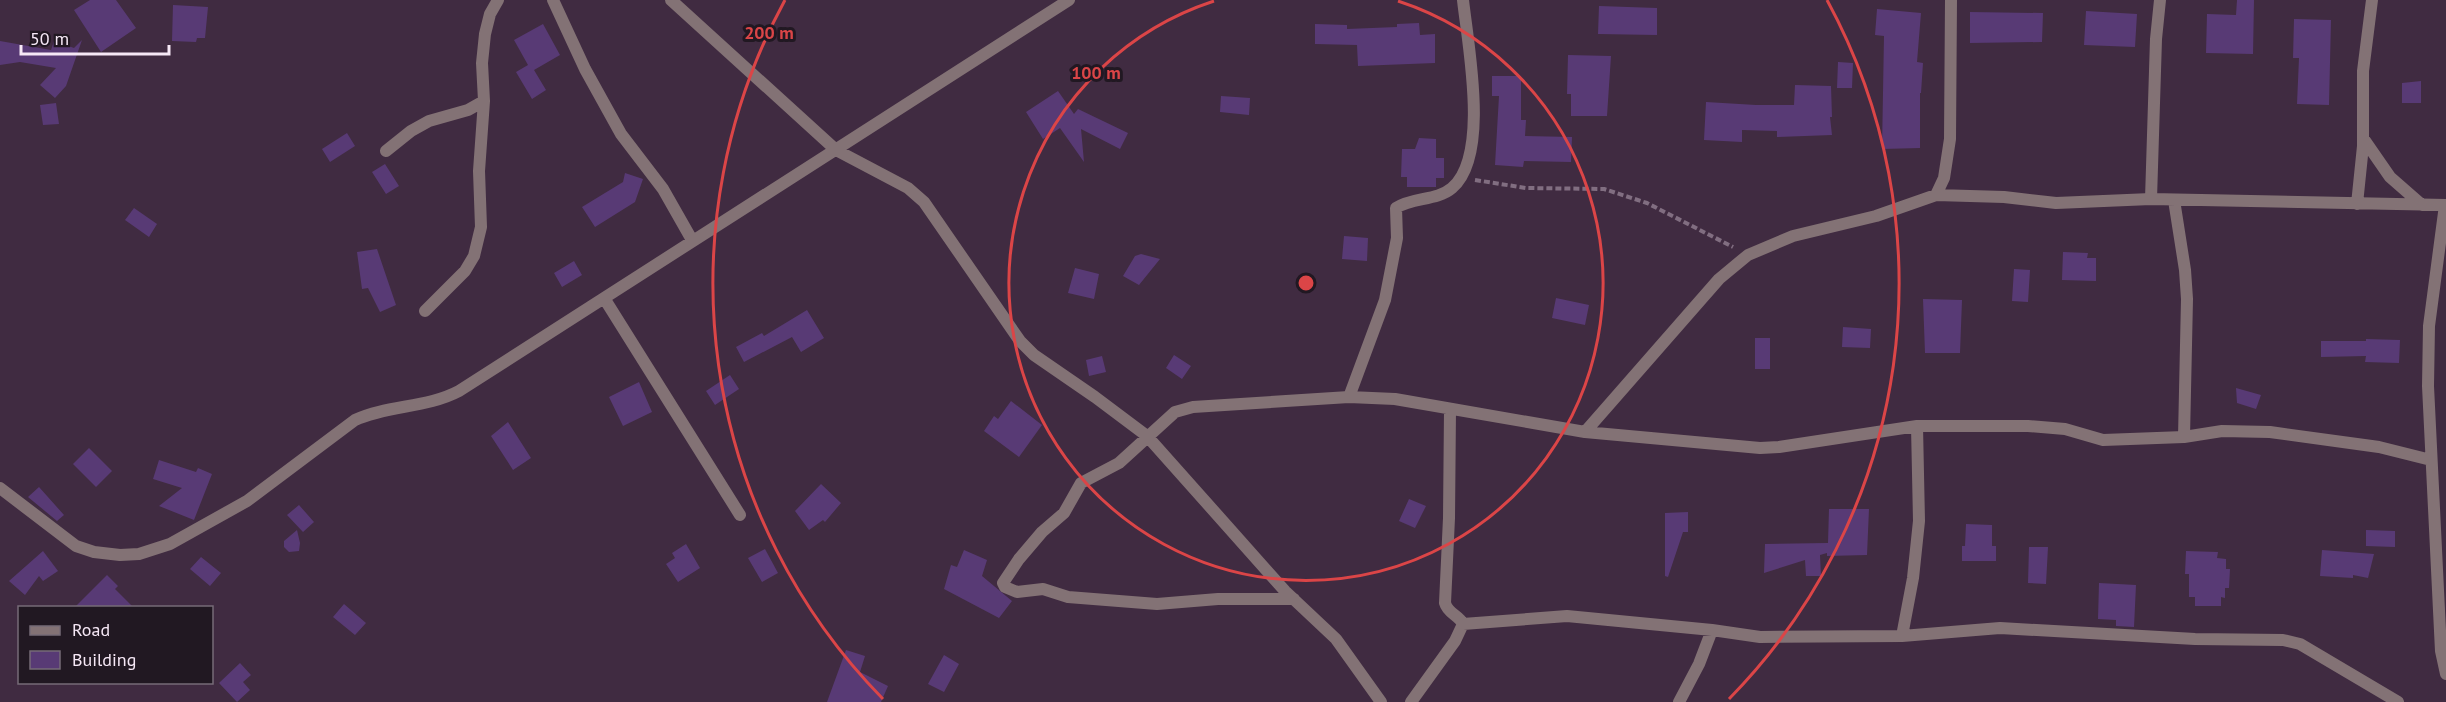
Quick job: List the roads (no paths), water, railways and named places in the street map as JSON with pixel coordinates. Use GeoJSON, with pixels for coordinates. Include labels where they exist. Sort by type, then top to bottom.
{"type":"FeatureCollection","features":[{"type":"Feature","properties":{"kind":"street"},"geometry":{"type":"LineString","coordinates":[[425,311],[465,271],[474,256],[481,228],[479,171],[484,101],[482,63],[490,14],[498,0]]}},
{"type":"Feature","properties":{"kind":"street"},"geometry":{"type":"LineString","coordinates":[[553,0],[579,59],[621,134],[663,189],[692,240]]}},
{"type":"Feature","properties":{"kind":"street"},"geometry":{"type":"LineString","coordinates":[[671,0],[836,150],[908,188],[924,202],[1020,341],[1034,355],[1146,436],[1294,599],[1336,639],[1381,702]]}},
{"type":"Feature","properties":{"kind":"street"},"geometry":{"type":"LineString","coordinates":[[0,488],[76,546],[94,552],[120,555],[139,554],[170,544],[247,501],[354,420],[368,414],[450,396],[1069,0]]}},
{"type":"Feature","properties":{"kind":"street"},"geometry":{"type":"LineString","coordinates":[[1349,397],[1385,300],[1396,245],[1396,208],[1450,190],[1463,177],[1471,155],[1474,132],[1473,101],[1463,0]]}},
{"type":"Feature","properties":{"kind":"street"},"geometry":{"type":"LineString","coordinates":[[1936,195],[1944,178],[1950,139],[1951,0]]}},
{"type":"Feature","properties":{"kind":"street"},"geometry":{"type":"LineString","coordinates":[[2151,199],[2156,39],[2160,0]]}},
{"type":"Feature","properties":{"kind":"street"},"geometry":{"type":"LineString","coordinates":[[2357,204],[2363,138],[2363,71],[2372,0]]}},
{"type":"Feature","properties":{"kind":"street"},"geometry":{"type":"LineString","coordinates":[[386,151],[411,131],[429,121],[468,110],[484,101]]}},
{"type":"Feature","properties":{"kind":"street"},"geometry":{"type":"LineString","coordinates":[[2363,138],[2390,177],[2422,205]]}},
{"type":"Feature","properties":{"kind":"street"},"geometry":{"type":"LineString","coordinates":[[1585,432],[1719,279],[1748,255],[1793,236],[1876,216],[1936,195],[2004,197],[2056,203],[2151,199],[2446,205],[2429,326],[2428,387],[2431,460],[2441,545],[2441,651],[2446,674]]}},
{"type":"Feature","properties":{"kind":"street"},"geometry":{"type":"LineString","coordinates":[[2174,200],[2187,299],[2184,437]]}},
{"type":"Feature","properties":{"kind":"street"},"geometry":{"type":"LineString","coordinates":[[604,298],[740,514]]}},
{"type":"Feature","properties":{"kind":"street"},"geometry":{"type":"LineString","coordinates":[[1294,599],[1218,599],[1157,604],[1068,597],[1043,589],[1017,592],[1005,587],[1004,582],[1019,559],[1050,524],[1064,513],[1081,483],[1119,463],[1146,436],[1175,412],[1184,408],[1349,397],[1395,399],[1585,432],[1760,448],[1917,426],[2056,427],[2103,440],[2184,437],[2222,431],[2270,432],[2379,447],[2431,460]]}},
{"type":"Feature","properties":{"kind":"street"},"geometry":{"type":"LineString","coordinates":[[1450,410],[1445,603],[1449,612],[1463,624]]}},
{"type":"Feature","properties":{"kind":"street"},"geometry":{"type":"LineString","coordinates":[[1902,636],[1919,521],[1917,426]]}},
{"type":"Feature","properties":{"kind":"street"},"geometry":{"type":"LineString","coordinates":[[1463,624],[1567,616],[1760,637],[1902,636],[2000,628],[2195,639],[2283,640],[2300,644],[2398,702]]}},
{"type":"Feature","properties":{"kind":"street"},"geometry":{"type":"LineString","coordinates":[[1411,702],[1455,641],[1463,624]]}},
{"type":"Feature","properties":{"kind":"street"},"geometry":{"type":"LineString","coordinates":[[1679,702],[1699,664],[1712,630]]}}]}
